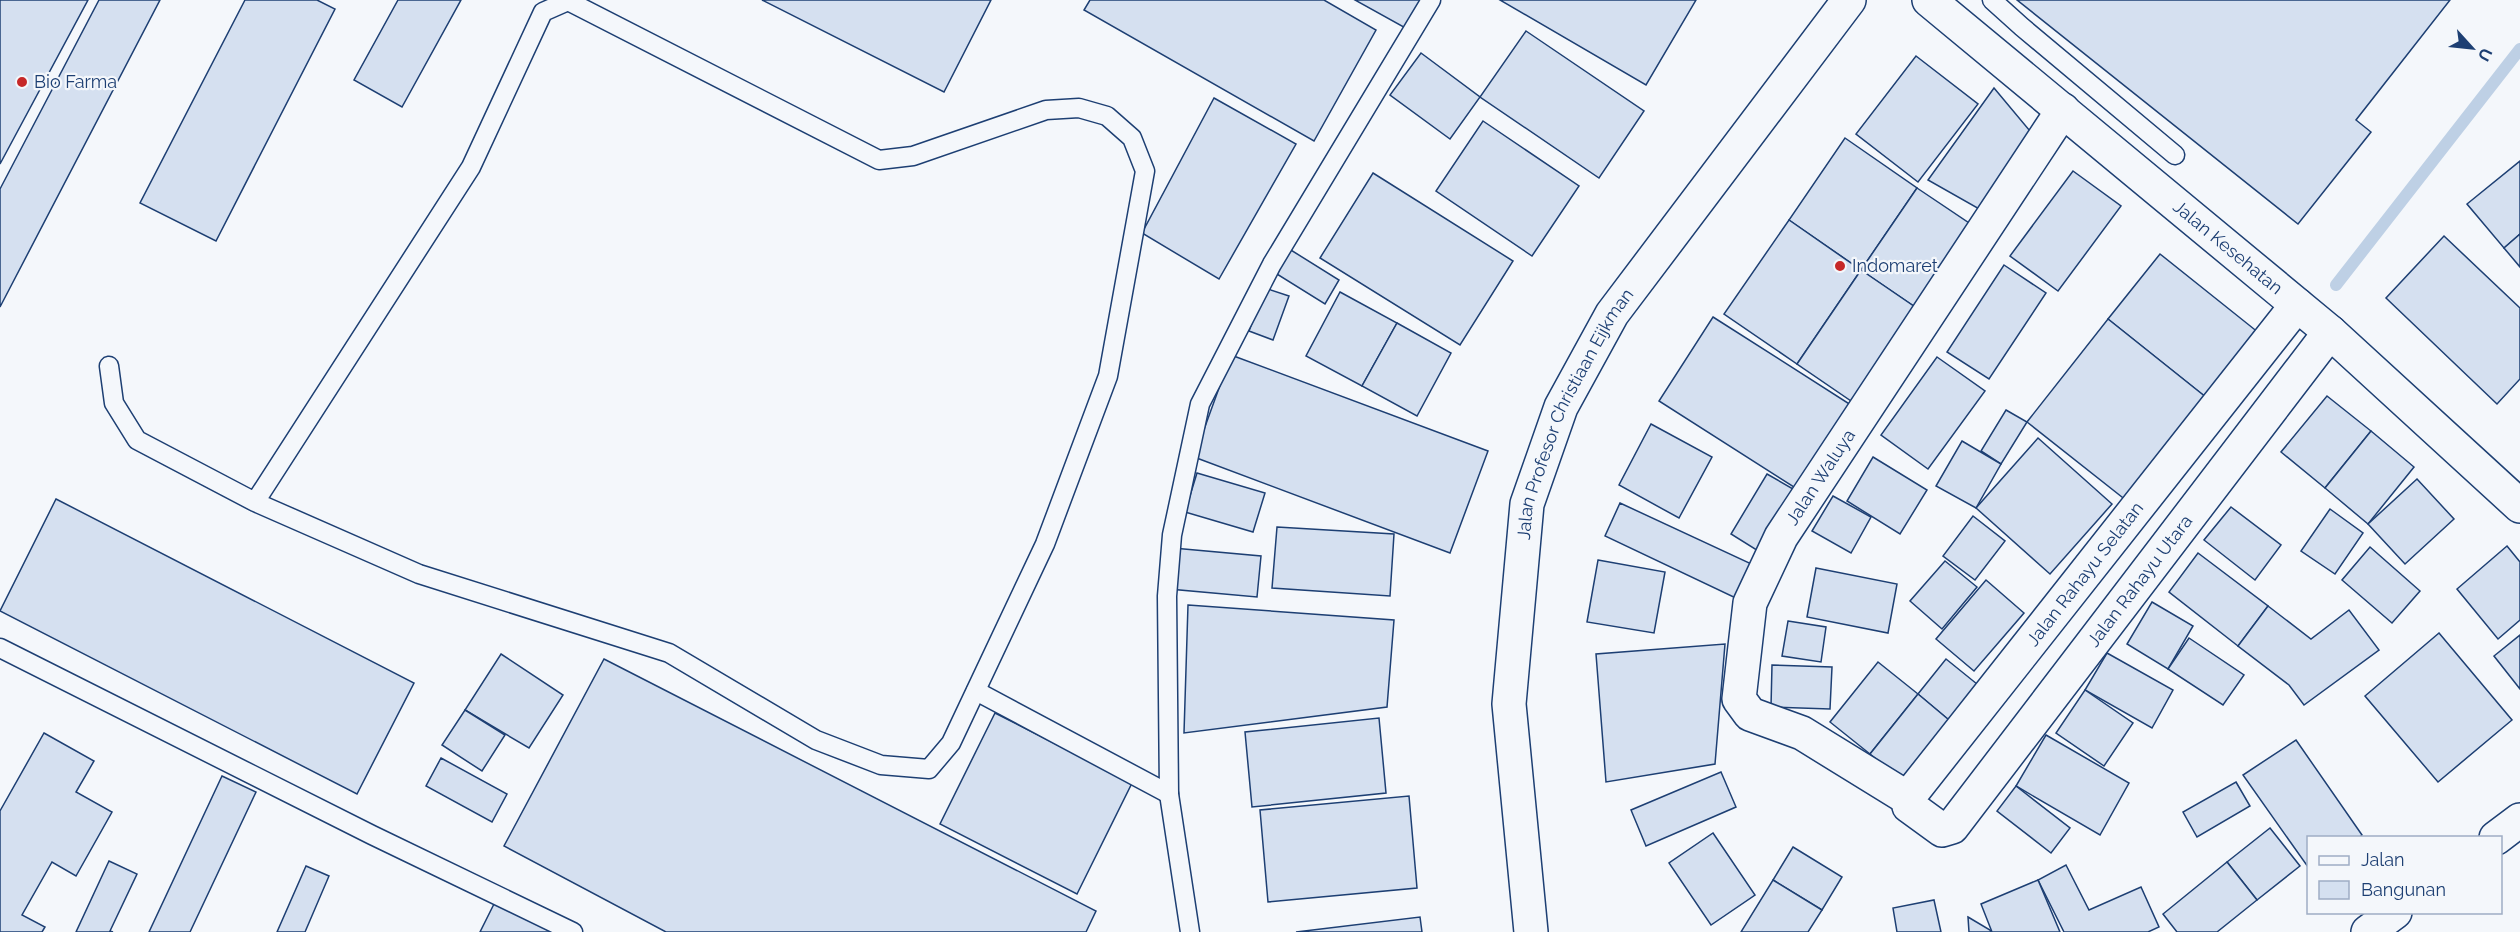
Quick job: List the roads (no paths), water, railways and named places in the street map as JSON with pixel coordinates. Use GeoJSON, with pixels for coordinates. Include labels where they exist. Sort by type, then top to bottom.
{"type":"FeatureCollection","features":[{"type":"Feature","properties":{"kind":"street","name":"Jalan Profesor Christiaan Eijkman"},"geometry":{"type":"LineString","coordinates":[[1556,932],[1531,917],[1509,704],[1527,504],[1561,407],[1612,314],[1849,0]]}},
{"type":"Feature","properties":{"kind":"street","name":"Jalan Kesehatan"},"geometry":{"type":"LineString","coordinates":[[1929,0],[2330,332],[2520,506]]}},
{"type":"Feature","properties":{"kind":"street","name":"Jalan Waluya"},"geometry":{"type":"LineString","coordinates":[[1909,799],[1802,733],[1750,714],[1739,699],[1750,603],[1781,537],[2062,110]]}},
{"type":"Feature","properties":{"kind":"street","name":"Jalan Rahayu Selatan"},"geometry":{"type":"LineString","coordinates":[[1909,799],[2297,305]]}},
{"type":"Feature","properties":{"kind":"street","name":"Jalan Rahayu Utara"},"geometry":{"type":"LineString","coordinates":[[1909,799],[1910,806],[1942,830],[1950,828],[2330,332]]}},
{"type":"Feature","properties":{"kind":"street"},"geometry":{"type":"LineString","coordinates":[[2497,836],[2520,820]]}},
{"type":"Feature","properties":{"kind":"street"},"geometry":{"type":"LineString","coordinates":[[2368,932],[2392,914]]}},
{"type":"Feature","properties":{"kind":"lane"},"geometry":{"type":"LineString","coordinates":[[1190,932],[1170,794],[1167,596],[1172,535],[1200,404],[1272,264],[1431,0]]}},
{"type":"Feature","properties":{"kind":"lane"},"geometry":{"type":"LineString","coordinates":[[1992,0],[2175,155]]}},
{"type":"Feature","properties":{"kind":"lane"},"geometry":{"type":"LineString","coordinates":[[109,366],[114,402],[138,440],[255,502],[419,574],[669,653],[816,740],[881,765],[929,769],[951,743],[1045,544],[1108,376],[1145,171],[1132,138],[1107,116],[1079,108],[1047,110],[913,156],[879,159],[568,1],[543,12],[471,167],[255,502]]}},
{"type":"Feature","properties":{"kind":"lane"},"geometry":{"type":"LineString","coordinates":[[0,648],[351,824],[573,932]]}},
{"type":"Feature","properties":{"kind":"lane"},"geometry":{"type":"LineString","coordinates":[[976,691],[1170,794]]}},
{"type":"Feature","properties":{"kind":"waterway"},"geometry":{"type":"LineString","coordinates":[[2336,285],[2520,49]]}},
{"type":"Feature","properties":{"kind":"place","name":"Bio Farma"},"geometry":{"type":"Point","coordinates":[22,82]}},
{"type":"Feature","properties":{"kind":"place","name":"Indomaret"},"geometry":{"type":"Point","coordinates":[1840,266]}}]}
